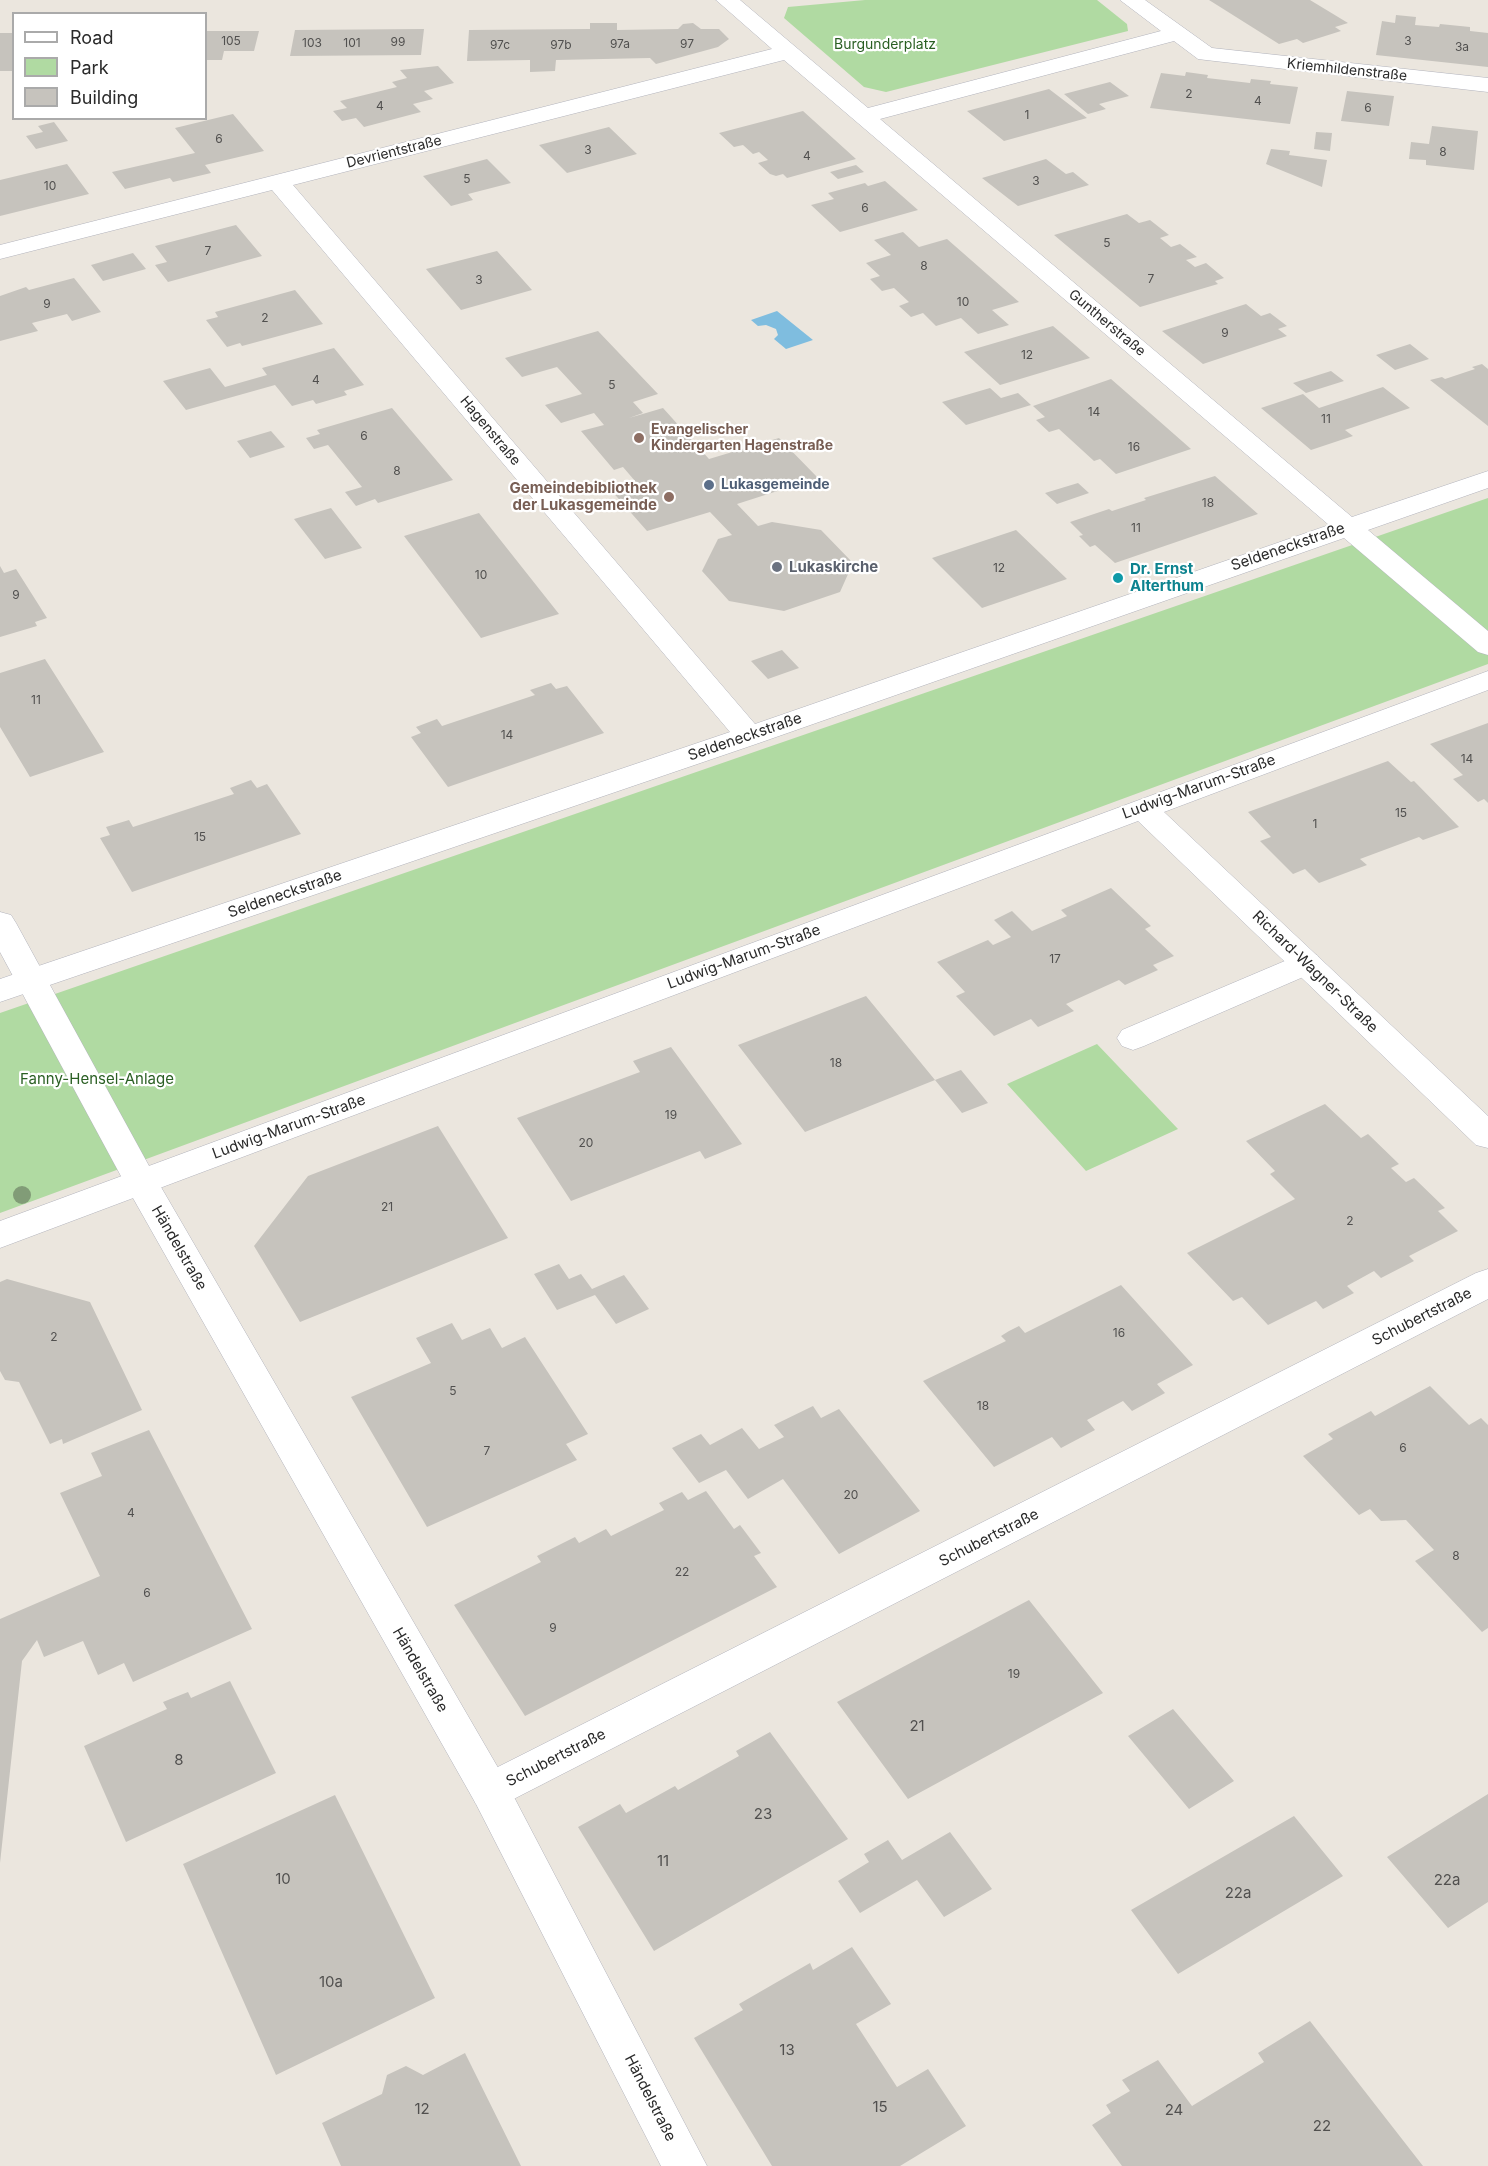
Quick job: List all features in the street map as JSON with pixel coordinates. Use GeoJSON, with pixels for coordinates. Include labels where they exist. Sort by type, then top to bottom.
{"type":"FeatureCollection","features":[{"type":"Feature","properties":{"kind":"street","name":"Guntherstraße"},"geometry":{"type":"LineString","coordinates":[[727,0],[1488,646]]}},
{"type":"Feature","properties":{"kind":"street"},"geometry":{"type":"LineString","coordinates":[[1131,0],[1176,34]]}},
{"type":"Feature","properties":{"kind":"street"},"geometry":{"type":"LineString","coordinates":[[864,116],[1176,34]]}},
{"type":"Feature","properties":{"kind":"street","name":"Kriemhildenstraße"},"geometry":{"type":"LineString","coordinates":[[1176,34],[1206,54]]}},
{"type":"Feature","properties":{"kind":"street","name":"Kriemhildenstraße"},"geometry":{"type":"LineString","coordinates":[[1134,45],[1488,85]]}},
{"type":"Feature","properties":{"kind":"street","name":"Devrientstraße"},"geometry":{"type":"LineString","coordinates":[[0,252],[788,52]]}},
{"type":"Feature","properties":{"kind":"street","name":"Hagenstraße"},"geometry":{"type":"LineString","coordinates":[[278,182],[749,736]]}},
{"type":"Feature","properties":{"kind":"street","name":"Seldeneckstraße"},"geometry":{"type":"LineString","coordinates":[[0,991],[749,736],[1488,479]]}},
{"type":"Feature","properties":{"kind":"street","name":"Ludwig-Marum-Straße"},"geometry":{"type":"LineString","coordinates":[[0,1235],[1488,680]]}},
{"type":"Feature","properties":{"kind":"street","name":"Richard-Wagner-Straße"},"geometry":{"type":"LineString","coordinates":[[1142,808],[1488,1136]]}},
{"type":"Feature","properties":{"kind":"street"},"geometry":{"type":"LineString","coordinates":[[0,923],[141,1182]]}},
{"type":"Feature","properties":{"kind":"street"},"geometry":{"type":"LineString","coordinates":[[1133,1038],[1305,963]]}},
{"type":"Feature","properties":{"kind":"street","name":"Händelstraße"},"geometry":{"type":"LineString","coordinates":[[141,1182],[490,1791],[685,2166]]}},
{"type":"Feature","properties":{"kind":"street","name":"Schubertstraße"},"geometry":{"type":"LineString","coordinates":[[490,1791],[1482,1296]]}},
{"type":"Feature","properties":{"kind":"green space","name":"Burgunderplatz"},"geometry":{"type":"Polygon","coordinates":[[[865,0],[1097,0],[1127,24],[1128,31],[886,92],[864,87],[784,18],[788,7],[865,0]]]}},
{"type":"Feature","properties":{"kind":"green space","name":"Fanny-Hensel-Anlage"},"geometry":{"type":"Polygon","coordinates":[[[1488,498],[1488,664],[0,1213],[0,1013],[1488,498]]]}},
{"type":"Feature","properties":{"kind":"green space"},"geometry":{"type":"Polygon","coordinates":[[[1097,1044],[1178,1129],[1086,1171],[1007,1084],[1097,1044]]]}},
{"type":"Feature","properties":{"kind":"water"},"geometry":{"type":"Polygon","coordinates":[[[777,311],[813,340],[786,349],[774,339],[778,335],[776,329],[766,325],[758,326],[751,320],[777,311]]]}},
{"type":"Feature","properties":{"kind":"building"},"geometry":{"type":"Polygon","coordinates":[[[1209,0],[1310,0],[1348,23],[1335,27],[1341,31],[1303,43],[1297,39],[1279,44],[1209,0]]]}},
{"type":"Feature","properties":{"kind":"building"},"geometry":{"type":"Polygon","coordinates":[[[1396,15],[1416,17],[1415,25],[1439,27],[1440,24],[1470,27],[1470,31],[1488,33],[1488,67],[1376,55],[1382,21],[1395,23],[1396,15]]]}},
{"type":"Feature","properties":{"kind":"building"},"geometry":{"type":"Polygon","coordinates":[[[590,23],[617,23],[617,30],[678,29],[683,24],[693,23],[701,29],[719,29],[729,39],[718,47],[656,64],[650,58],[556,60],[555,71],[530,72],[530,60],[467,61],[469,30],[590,29],[590,23]]]}},
{"type":"Feature","properties":{"kind":"building"},"geometry":{"type":"Polygon","coordinates":[[[424,29],[421,55],[290,56],[295,30],[424,29]]]}},
{"type":"Feature","properties":{"kind":"building"},"geometry":{"type":"Polygon","coordinates":[[[207,31],[259,31],[254,51],[224,51],[222,60],[207,60],[207,31]]]}},
{"type":"Feature","properties":{"kind":"building"},"geometry":{"type":"Polygon","coordinates":[[[0,33],[12,33],[12,71],[0,71],[0,33]]]}},
{"type":"Feature","properties":{"kind":"building"},"geometry":{"type":"Polygon","coordinates":[[[438,66],[454,83],[424,91],[433,99],[413,104],[421,112],[364,127],[356,118],[342,121],[333,111],[347,108],[340,101],[397,87],[392,82],[407,78],[400,70],[438,66]]]}},
{"type":"Feature","properties":{"kind":"building"},"geometry":{"type":"Polygon","coordinates":[[[1186,72],[1208,75],[1207,78],[1250,83],[1251,79],[1298,87],[1290,124],[1150,108],[1161,73],[1185,76],[1186,72]]]}},
{"type":"Feature","properties":{"kind":"building"},"geometry":{"type":"Polygon","coordinates":[[[1110,82],[1129,96],[1099,104],[1106,109],[1088,114],[1064,94],[1110,82]]]}},
{"type":"Feature","properties":{"kind":"building"},"geometry":{"type":"Polygon","coordinates":[[[1049,89],[1087,118],[1004,141],[967,111],[1049,89]]]}},
{"type":"Feature","properties":{"kind":"building"},"geometry":{"type":"Polygon","coordinates":[[[1347,91],[1394,96],[1389,126],[1341,121],[1347,91]]]}},
{"type":"Feature","properties":{"kind":"building"},"geometry":{"type":"Polygon","coordinates":[[[803,111],[856,159],[787,178],[783,174],[776,176],[770,174],[758,163],[768,160],[759,152],[753,154],[743,145],[734,147],[719,133],[803,111]]]}},
{"type":"Feature","properties":{"kind":"building"},"geometry":{"type":"Polygon","coordinates":[[[233,114],[264,151],[205,165],[211,173],[173,182],[170,178],[125,189],[112,172],[195,153],[175,128],[233,114]]]}},
{"type":"Feature","properties":{"kind":"building"},"geometry":{"type":"Polygon","coordinates":[[[54,122],[68,141],[36,149],[26,136],[43,132],[38,126],[54,122]]]}},
{"type":"Feature","properties":{"kind":"building"},"geometry":{"type":"Polygon","coordinates":[[[1432,126],[1478,131],[1474,170],[1426,165],[1426,160],[1409,159],[1411,142],[1429,144],[1432,126]]]}},
{"type":"Feature","properties":{"kind":"building"},"geometry":{"type":"Polygon","coordinates":[[[609,127],[637,154],[567,173],[539,145],[609,127]]]}},
{"type":"Feature","properties":{"kind":"building"},"geometry":{"type":"Polygon","coordinates":[[[1316,132],[1332,133],[1330,151],[1314,149],[1316,132]]]}},
{"type":"Feature","properties":{"kind":"building"},"geometry":{"type":"Polygon","coordinates":[[[1271,149],[1290,151],[1289,155],[1327,160],[1322,187],[1266,164],[1271,149]]]}},
{"type":"Feature","properties":{"kind":"building"},"geometry":{"type":"Polygon","coordinates":[[[487,159],[511,183],[468,194],[473,200],[451,206],[423,176],[487,159]]]}},
{"type":"Feature","properties":{"kind":"building"},"geometry":{"type":"Polygon","coordinates":[[[1046,159],[1066,174],[1073,172],[1089,185],[1018,206],[982,178],[1046,159]]]}},
{"type":"Feature","properties":{"kind":"building"},"geometry":{"type":"Polygon","coordinates":[[[67,164],[89,194],[0,216],[0,180],[67,164]]]}},
{"type":"Feature","properties":{"kind":"building"},"geometry":{"type":"Polygon","coordinates":[[[856,165],[864,172],[838,179],[830,172],[856,165]]]}},
{"type":"Feature","properties":{"kind":"building"},"geometry":{"type":"Polygon","coordinates":[[[885,181],[918,210],[840,232],[811,205],[834,199],[828,193],[865,183],[868,186],[885,181]]]}},
{"type":"Feature","properties":{"kind":"building"},"geometry":{"type":"Polygon","coordinates":[[[1127,214],[1139,223],[1150,220],[1169,235],[1160,238],[1171,247],[1180,244],[1197,257],[1186,260],[1195,267],[1206,263],[1224,278],[1215,281],[1218,284],[1140,307],[1054,235],[1127,214]]]}},
{"type":"Feature","properties":{"kind":"building"},"geometry":{"type":"Polygon","coordinates":[[[236,225],[262,256],[168,282],[155,265],[167,262],[155,246],[236,225]]]}},
{"type":"Feature","properties":{"kind":"building"},"geometry":{"type":"Polygon","coordinates":[[[903,232],[919,247],[947,239],[1019,302],[992,310],[1009,325],[978,334],[961,318],[936,326],[923,313],[911,317],[899,306],[909,302],[894,288],[882,291],[870,279],[880,276],[866,263],[891,255],[874,240],[903,232]]]}},
{"type":"Feature","properties":{"kind":"building"},"geometry":{"type":"Polygon","coordinates":[[[497,251],[532,290],[461,310],[426,269],[497,251]]]}},
{"type":"Feature","properties":{"kind":"building"},"geometry":{"type":"Polygon","coordinates":[[[133,253],[146,269],[103,281],[91,265],[133,253]]]}},
{"type":"Feature","properties":{"kind":"building"},"geometry":{"type":"Polygon","coordinates":[[[74,278],[101,312],[72,321],[67,314],[32,323],[38,331],[0,341],[0,296],[26,287],[29,290],[74,278]]]}},
{"type":"Feature","properties":{"kind":"building"},"geometry":{"type":"Polygon","coordinates":[[[295,290],[323,324],[242,346],[240,343],[227,347],[206,320],[218,317],[215,312],[295,290]]]}},
{"type":"Feature","properties":{"kind":"building"},"geometry":{"type":"Polygon","coordinates":[[[1246,304],[1261,316],[1270,313],[1287,326],[1278,329],[1287,336],[1203,364],[1162,331],[1246,304]]]}},
{"type":"Feature","properties":{"kind":"building"},"geometry":{"type":"Polygon","coordinates":[[[1053,326],[1090,358],[1000,385],[964,352],[1053,326]]]}},
{"type":"Feature","properties":{"kind":"building"},"geometry":{"type":"Polygon","coordinates":[[[598,331],[658,394],[633,402],[643,413],[629,418],[663,408],[709,459],[779,438],[818,478],[737,504],[758,526],[772,522],[821,530],[853,563],[840,592],[784,611],[729,601],[702,571],[718,539],[732,535],[710,512],[647,531],[610,489],[635,481],[623,467],[614,470],[581,431],[604,425],[594,413],[561,423],[545,405],[582,394],[557,367],[522,377],[505,358],[598,331]]]}},
{"type":"Feature","properties":{"kind":"building"},"geometry":{"type":"Polygon","coordinates":[[[1410,344],[1429,359],[1395,370],[1376,355],[1410,344]]]}},
{"type":"Feature","properties":{"kind":"building"},"geometry":{"type":"Polygon","coordinates":[[[334,348],[364,385],[344,391],[347,395],[316,404],[313,400],[292,406],[275,385],[186,410],[163,381],[210,368],[225,387],[267,375],[262,368],[334,348]]]}},
{"type":"Feature","properties":{"kind":"building"},"geometry":{"type":"Polygon","coordinates":[[[1482,364],[1488,369],[1488,426],[1430,380],[1442,377],[1445,379],[1475,369],[1472,367],[1482,364]]]}},
{"type":"Feature","properties":{"kind":"building"},"geometry":{"type":"Polygon","coordinates":[[[1331,371],[1344,381],[1306,393],[1293,383],[1331,371]]]}},
{"type":"Feature","properties":{"kind":"building"},"geometry":{"type":"Polygon","coordinates":[[[1111,379],[1191,449],[1116,474],[1100,459],[1094,461],[1059,429],[1049,432],[1036,420],[1045,417],[1033,406],[1111,379]]]}},
{"type":"Feature","properties":{"kind":"building"},"geometry":{"type":"Polygon","coordinates":[[[1383,387],[1410,408],[1345,430],[1353,436],[1311,450],[1261,408],[1303,394],[1319,408],[1383,387]]]}},
{"type":"Feature","properties":{"kind":"building"},"geometry":{"type":"Polygon","coordinates":[[[990,388],[1001,398],[1018,393],[1031,405],[966,425],[942,402],[990,388]]]}},
{"type":"Feature","properties":{"kind":"building"},"geometry":{"type":"Polygon","coordinates":[[[392,408],[453,480],[378,503],[375,499],[356,506],[345,492],[362,487],[328,445],[314,449],[306,438],[320,434],[317,430],[392,408]]]}},
{"type":"Feature","properties":{"kind":"building"},"geometry":{"type":"Polygon","coordinates":[[[271,431],[285,447],[250,458],[237,441],[271,431]]]}},
{"type":"Feature","properties":{"kind":"building"},"geometry":{"type":"Polygon","coordinates":[[[1215,476],[1258,514],[1115,563],[1095,545],[1090,547],[1079,536],[1083,535],[1070,522],[1109,509],[1112,511],[1146,500],[1144,498],[1215,476]]]}},
{"type":"Feature","properties":{"kind":"building"},"geometry":{"type":"Polygon","coordinates":[[[1078,483],[1089,493],[1057,504],[1045,493],[1078,483]]]}},
{"type":"Feature","properties":{"kind":"building"},"geometry":{"type":"Polygon","coordinates":[[[331,508],[362,548],[325,559],[294,519],[331,508]]]}},
{"type":"Feature","properties":{"kind":"building"},"geometry":{"type":"Polygon","coordinates":[[[479,513],[559,614],[481,638],[404,536],[479,513]]]}},
{"type":"Feature","properties":{"kind":"building"},"geometry":{"type":"Polygon","coordinates":[[[1016,530],[1067,579],[982,608],[932,558],[1016,530]]]}},
{"type":"Feature","properties":{"kind":"building"},"geometry":{"type":"Polygon","coordinates":[[[0,566],[4,573],[16,569],[47,618],[35,622],[37,626],[0,637],[0,566]]]}},
{"type":"Feature","properties":{"kind":"building"},"geometry":{"type":"Polygon","coordinates":[[[782,650],[799,668],[768,679],[751,661],[782,650]]]}},
{"type":"Feature","properties":{"kind":"building"},"geometry":{"type":"Polygon","coordinates":[[[45,659],[104,752],[30,777],[0,727],[0,673],[45,659]]]}},
{"type":"Feature","properties":{"kind":"building"},"geometry":{"type":"Polygon","coordinates":[[[551,683],[556,689],[567,686],[604,733],[448,787],[411,737],[421,733],[416,727],[437,719],[442,726],[535,695],[530,690],[551,683]]]}},
{"type":"Feature","properties":{"kind":"building"},"geometry":{"type":"Polygon","coordinates":[[[1488,723],[1488,803],[1484,799],[1478,802],[1453,779],[1463,775],[1430,744],[1488,723]]]}},
{"type":"Feature","properties":{"kind":"building"},"geometry":{"type":"Polygon","coordinates":[[[1388,761],[1411,782],[1414,781],[1459,827],[1423,840],[1419,837],[1360,859],[1367,865],[1319,883],[1305,869],[1293,874],[1260,841],[1271,837],[1248,812],[1388,761]]]}},
{"type":"Feature","properties":{"kind":"building"},"geometry":{"type":"Polygon","coordinates":[[[251,780],[257,788],[267,784],[301,834],[132,892],[100,838],[110,835],[106,827],[129,820],[133,827],[234,794],[230,788],[251,780]]]}},
{"type":"Feature","properties":{"kind":"building"},"geometry":{"type":"Polygon","coordinates":[[[1111,888],[1151,926],[1145,929],[1174,956],[1153,965],[1158,970],[1125,985],[1119,980],[1066,1004],[1074,1011],[1038,1027],[1031,1019],[994,1036],[956,996],[965,992],[937,962],[988,940],[993,945],[1011,937],[994,920],[1012,911],[1032,931],[1067,916],[1061,910],[1111,888]]]}},
{"type":"Feature","properties":{"kind":"building"},"geometry":{"type":"Polygon","coordinates":[[[866,996],[935,1080],[805,1132],[738,1045],[866,996]]]}},
{"type":"Feature","properties":{"kind":"building"},"geometry":{"type":"Polygon","coordinates":[[[671,1047],[742,1144],[705,1159],[700,1151],[571,1201],[517,1118],[640,1072],[633,1061],[671,1047]]]}},
{"type":"Feature","properties":{"kind":"building"},"geometry":{"type":"Polygon","coordinates":[[[961,1070],[988,1103],[962,1113],[935,1080],[961,1070]]]}},
{"type":"Feature","properties":{"kind":"building"},"geometry":{"type":"Polygon","coordinates":[[[1325,1104],[1361,1138],[1368,1134],[1399,1164],[1391,1168],[1406,1182],[1414,1178],[1445,1208],[1438,1211],[1458,1231],[1409,1256],[1414,1261],[1381,1278],[1374,1271],[1347,1286],[1354,1293],[1323,1309],[1316,1301],[1268,1325],[1242,1297],[1233,1301],[1187,1253],[1295,1199],[1270,1174],[1275,1171],[1246,1141],[1325,1104]]]}},
{"type":"Feature","properties":{"kind":"building"},"geometry":{"type":"Polygon","coordinates":[[[438,1126],[508,1238],[300,1322],[254,1246],[308,1176],[438,1126]]]}},
{"type":"Feature","properties":{"kind":"building"},"geometry":{"type":"Polygon","coordinates":[[[559,1264],[569,1279],[581,1274],[592,1289],[624,1275],[649,1309],[616,1324],[595,1295],[557,1310],[534,1274],[559,1264]]]}},
{"type":"Feature","properties":{"kind":"building"},"geometry":{"type":"Polygon","coordinates":[[[7,1279],[90,1302],[142,1410],[63,1444],[62,1439],[50,1444],[19,1382],[5,1380],[0,1371],[0,1282],[7,1279]]]}},
{"type":"Feature","properties":{"kind":"building"},"geometry":{"type":"Polygon","coordinates":[[[1121,1285],[1193,1365],[1157,1384],[1165,1393],[1132,1411],[1123,1401],[1087,1420],[1095,1430],[1061,1448],[1052,1437],[994,1467],[923,1381],[1006,1341],[1001,1336],[1019,1326],[1025,1333],[1121,1285]]]}},
{"type":"Feature","properties":{"kind":"building"},"geometry":{"type":"Polygon","coordinates":[[[452,1323],[462,1340],[490,1328],[502,1348],[525,1337],[588,1434],[566,1444],[577,1460],[427,1527],[351,1397],[431,1363],[416,1338],[452,1323]]]}},
{"type":"Feature","properties":{"kind":"building"},"geometry":{"type":"Polygon","coordinates":[[[1430,1386],[1469,1425],[1481,1418],[1488,1425],[1488,1628],[1482,1632],[1415,1561],[1434,1550],[1406,1520],[1381,1521],[1370,1509],[1359,1515],[1303,1456],[1333,1439],[1328,1434],[1371,1411],[1375,1416],[1430,1386]]]}},
{"type":"Feature","properties":{"kind":"building"},"geometry":{"type":"Polygon","coordinates":[[[813,1406],[821,1418],[839,1409],[920,1511],[839,1554],[783,1479],[748,1499],[726,1470],[699,1483],[672,1448],[701,1434],[710,1445],[742,1428],[759,1449],[784,1437],[774,1425],[813,1406]]]}},
{"type":"Feature","properties":{"kind":"building"},"geometry":{"type":"Polygon","coordinates":[[[149,1430],[252,1629],[133,1682],[124,1663],[98,1675],[83,1641],[44,1657],[37,1640],[22,1661],[0,1863],[0,1619],[100,1576],[60,1493],[102,1476],[91,1453],[149,1430]]]}},
{"type":"Feature","properties":{"kind":"building"},"geometry":{"type":"Polygon","coordinates":[[[706,1491],[734,1529],[740,1525],[761,1553],[754,1556],[777,1587],[525,1716],[454,1605],[541,1562],[537,1556],[575,1537],[579,1543],[606,1529],[611,1536],[664,1510],[659,1503],[682,1492],[688,1500],[706,1491]]]}},
{"type":"Feature","properties":{"kind":"building"},"geometry":{"type":"Polygon","coordinates":[[[1029,1600],[1103,1693],[908,1799],[837,1702],[1029,1600]]]}},
{"type":"Feature","properties":{"kind":"building"},"geometry":{"type":"Polygon","coordinates":[[[230,1681],[276,1773],[126,1842],[84,1746],[167,1709],[163,1702],[188,1692],[191,1698],[230,1681]]]}},
{"type":"Feature","properties":{"kind":"building"},"geometry":{"type":"Polygon","coordinates":[[[1173,1709],[1234,1781],[1189,1809],[1128,1736],[1173,1709]]]}},
{"type":"Feature","properties":{"kind":"building"},"geometry":{"type":"Polygon","coordinates":[[[770,1732],[848,1839],[654,1951],[578,1827],[620,1804],[626,1813],[675,1786],[678,1790],[739,1756],[736,1751],[770,1732]]]}},
{"type":"Feature","properties":{"kind":"building"},"geometry":{"type":"Polygon","coordinates":[[[1488,1794],[1488,1902],[1448,1928],[1387,1857],[1488,1794]]]}},
{"type":"Feature","properties":{"kind":"building"},"geometry":{"type":"Polygon","coordinates":[[[335,1795],[435,1998],[276,2075],[183,1864],[335,1795]]]}},
{"type":"Feature","properties":{"kind":"building"},"geometry":{"type":"Polygon","coordinates":[[[1294,1816],[1343,1876],[1178,1974],[1131,1910],[1294,1816]]]}},
{"type":"Feature","properties":{"kind":"building"},"geometry":{"type":"Polygon","coordinates":[[[950,1832],[992,1889],[944,1917],[917,1880],[860,1913],[838,1881],[869,1862],[864,1854],[888,1840],[902,1860],[950,1832]]]}},
{"type":"Feature","properties":{"kind":"building"},"geometry":{"type":"Polygon","coordinates":[[[852,1947],[891,2004],[856,2024],[897,2087],[928,2069],[966,2126],[900,2166],[772,2166],[694,2038],[743,2010],[739,2004],[810,1963],[813,1970],[852,1947]]]}},
{"type":"Feature","properties":{"kind":"building"},"geometry":{"type":"Polygon","coordinates":[[[1310,2021],[1423,2166],[1122,2166],[1092,2125],[1111,2113],[1106,2105],[1130,2091],[1122,2080],[1158,2060],[1192,2106],[1264,2062],[1258,2053],[1310,2021]]]}},
{"type":"Feature","properties":{"kind":"building"},"geometry":{"type":"Polygon","coordinates":[[[465,2053],[521,2166],[341,2166],[322,2123],[382,2094],[387,2075],[406,2066],[423,2075],[465,2053]]]}},
{"type":"Feature","properties":{"kind":"place","name":"Evangelischer Kindergarten Hagenstraße"},"geometry":{"type":"Point","coordinates":[639,438]}},
{"type":"Feature","properties":{"kind":"place","name":"Lukasgemeinde"},"geometry":{"type":"Point","coordinates":[709,485]}},
{"type":"Feature","properties":{"kind":"place","name":"Gemeindebibliothek der Lukasgemeinde"},"geometry":{"type":"Point","coordinates":[669,497]}},
{"type":"Feature","properties":{"kind":"place","name":"Lukaskirche"},"geometry":{"type":"Point","coordinates":[777,567]}},
{"type":"Feature","properties":{"kind":"place","name":"Dr. Ernst Alterthum"},"geometry":{"type":"Point","coordinates":[1118,578]}}]}
